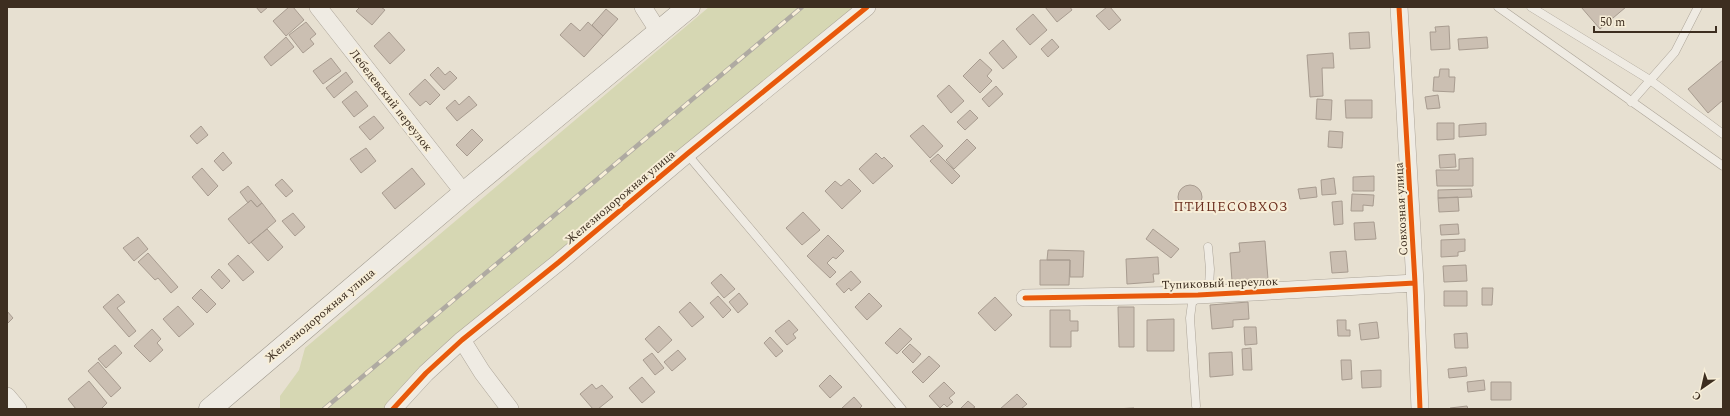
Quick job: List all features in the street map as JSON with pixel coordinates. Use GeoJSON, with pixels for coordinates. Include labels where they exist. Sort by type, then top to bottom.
{"type":"FeatureCollection","features":[{"type":"Feature","properties":{"kind":"main road","name":"Железнодорожная улица"},"geometry":{"type":"LineString","coordinates":[[210,409],[464,193],[689,7]]}},
{"type":"Feature","properties":{"kind":"street","name":"Лебедевский переулок"},"geometry":{"type":"LineString","coordinates":[[318,7],[464,193]]}},
{"type":"Feature","properties":{"kind":"street"},"geometry":{"type":"LineString","coordinates":[[643,7],[659,32]]}},
{"type":"Feature","properties":{"kind":"street","name":"Железнодорожная улица"},"geometry":{"type":"LineString","coordinates":[[393,409],[426,373],[462,340],[559,262],[686,154],[867,7]]}},
{"type":"Feature","properties":{"kind":"street","name":"Совхозная улица"},"geometry":{"type":"LineString","coordinates":[[1399,7],[1415,283],[1420,409]]}},
{"type":"Feature","properties":{"kind":"street","name":"Тупиковый переулок"},"geometry":{"type":"LineString","coordinates":[[1025,298],[1198,295],[1415,283]]}},
{"type":"Feature","properties":{"kind":"street"},"geometry":{"type":"LineString","coordinates":[[462,340],[482,372],[510,409]]}},
{"type":"Feature","properties":{"kind":"street"},"geometry":{"type":"LineString","coordinates":[[7,396],[18,409]]}},
{"type":"Feature","properties":{"kind":"lane"},"geometry":{"type":"LineString","coordinates":[[1498,7],[1723,166]]}},
{"type":"Feature","properties":{"kind":"lane"},"geometry":{"type":"LineString","coordinates":[[1531,7],[1542,9],[1650,80],[1723,134]]}},
{"type":"Feature","properties":{"kind":"lane"},"geometry":{"type":"LineString","coordinates":[[1631,102],[1675,52],[1698,7]]}},
{"type":"Feature","properties":{"kind":"lane"},"geometry":{"type":"LineString","coordinates":[[686,154],[790,274],[902,409]]}},
{"type":"Feature","properties":{"kind":"lane"},"geometry":{"type":"LineString","coordinates":[[1196,406],[1190,318],[1192,303],[1198,295],[1209,286],[1210,269],[1208,248]]}},
{"type":"Feature","properties":{"kind":"green space"},"geometry":{"type":"Polygon","coordinates":[[[709,7],[867,7],[393,409],[280,409],[280,396],[299,370],[305,348],[709,7]]]}},
{"type":"Feature","properties":{"kind":"building"},"geometry":{"type":"Polygon","coordinates":[[[256,7],[268,7],[261,13],[256,7]]]}},
{"type":"Feature","properties":{"kind":"building"},"geometry":{"type":"Polygon","coordinates":[[[289,7],[293,7],[304,20],[286,36],[273,21],[289,7]]]}},
{"type":"Feature","properties":{"kind":"building"},"geometry":{"type":"Polygon","coordinates":[[[360,7],[381,7],[385,10],[372,25],[356,11],[360,7]]]}},
{"type":"Feature","properties":{"kind":"building"},"geometry":{"type":"Polygon","coordinates":[[[1045,7],[1070,7],[1072,10],[1057,22],[1045,7]]]}},
{"type":"Feature","properties":{"kind":"building"},"geometry":{"type":"Polygon","coordinates":[[[1107,7],[1110,7],[1121,20],[1109,30],[1096,16],[1107,7]]]}},
{"type":"Feature","properties":{"kind":"building"},"geometry":{"type":"Polygon","coordinates":[[[1581,7],[1626,7],[1600,29],[1581,7]]]}},
{"type":"Feature","properties":{"kind":"building"},"geometry":{"type":"Polygon","coordinates":[[[606,9],[618,19],[603,36],[592,25],[606,9]]]}},
{"type":"Feature","properties":{"kind":"building"},"geometry":{"type":"Polygon","coordinates":[[[1033,14],[1047,30],[1030,45],[1016,29],[1033,14]]]}},
{"type":"Feature","properties":{"kind":"building"},"geometry":{"type":"Polygon","coordinates":[[[306,22],[316,34],[310,39],[314,44],[303,53],[289,35],[306,22]]]}},
{"type":"Feature","properties":{"kind":"building"},"geometry":{"type":"Polygon","coordinates":[[[588,22],[603,36],[584,57],[560,35],[571,23],[580,31],[588,22]]]}},
{"type":"Feature","properties":{"kind":"building"},"geometry":{"type":"Polygon","coordinates":[[[1449,26],[1450,49],[1431,50],[1430,32],[1436,32],[1435,27],[1449,26]]]}},
{"type":"Feature","properties":{"kind":"building"},"geometry":{"type":"Polygon","coordinates":[[[389,32],[405,50],[390,64],[374,46],[389,32]]]}},
{"type":"Feature","properties":{"kind":"building"},"geometry":{"type":"Polygon","coordinates":[[[1369,32],[1370,48],[1350,49],[1349,33],[1369,32]]]}},
{"type":"Feature","properties":{"kind":"building"},"geometry":{"type":"Polygon","coordinates":[[[286,37],[294,47],[271,66],[264,57],[286,37]]]}},
{"type":"Feature","properties":{"kind":"building"},"geometry":{"type":"Polygon","coordinates":[[[1487,37],[1488,48],[1459,50],[1458,39],[1487,37]]]}},
{"type":"Feature","properties":{"kind":"building"},"geometry":{"type":"Polygon","coordinates":[[[1052,39],[1059,47],[1048,57],[1041,49],[1052,39]]]}},
{"type":"Feature","properties":{"kind":"building"},"geometry":{"type":"Polygon","coordinates":[[[1003,40],[1017,57],[1003,69],[989,53],[1003,40]]]}},
{"type":"Feature","properties":{"kind":"building"},"geometry":{"type":"Polygon","coordinates":[[[1333,53],[1334,68],[1322,68],[1323,96],[1310,97],[1307,55],[1333,53]]]}},
{"type":"Feature","properties":{"kind":"building"},"geometry":{"type":"Polygon","coordinates":[[[331,58],[341,71],[323,84],[313,71],[331,58]]]}},
{"type":"Feature","properties":{"kind":"building"},"geometry":{"type":"Polygon","coordinates":[[[980,59],[992,70],[987,76],[992,81],[980,93],[963,76],[980,59]]]}},
{"type":"Feature","properties":{"kind":"building"},"geometry":{"type":"Polygon","coordinates":[[[1723,60],[1723,100],[1708,113],[1688,89],[1723,60]]]}},
{"type":"Feature","properties":{"kind":"building"},"geometry":{"type":"Polygon","coordinates":[[[438,67],[445,75],[450,71],[457,78],[444,90],[430,75],[438,67]]]}},
{"type":"Feature","properties":{"kind":"building"},"geometry":{"type":"Polygon","coordinates":[[[1440,69],[1449,69],[1449,77],[1455,77],[1454,92],[1433,91],[1434,77],[1439,77],[1440,69]]]}},
{"type":"Feature","properties":{"kind":"building"},"geometry":{"type":"Polygon","coordinates":[[[346,72],[353,82],[334,98],[326,88],[346,72]]]}},
{"type":"Feature","properties":{"kind":"building"},"geometry":{"type":"Polygon","coordinates":[[[425,79],[440,95],[430,105],[426,101],[420,106],[409,94],[425,79]]]}},
{"type":"Feature","properties":{"kind":"building"},"geometry":{"type":"Polygon","coordinates":[[[949,85],[964,101],[951,113],[937,96],[949,85]]]}},
{"type":"Feature","properties":{"kind":"building"},"geometry":{"type":"Polygon","coordinates":[[[996,86],[1003,94],[989,107],[982,99],[996,86]]]}},
{"type":"Feature","properties":{"kind":"building"},"geometry":{"type":"Polygon","coordinates":[[[356,91],[368,106],[354,117],[342,102],[356,91]]]}},
{"type":"Feature","properties":{"kind":"building"},"geometry":{"type":"Polygon","coordinates":[[[1438,95],[1440,108],[1427,109],[1425,97],[1438,95]]]}},
{"type":"Feature","properties":{"kind":"building"},"geometry":{"type":"Polygon","coordinates":[[[469,96],[477,105],[457,121],[446,108],[455,100],[459,105],[469,96]]]}},
{"type":"Feature","properties":{"kind":"building"},"geometry":{"type":"Polygon","coordinates":[[[1317,99],[1332,100],[1331,120],[1316,119],[1317,99]]]}},
{"type":"Feature","properties":{"kind":"building"},"geometry":{"type":"Polygon","coordinates":[[[1345,100],[1372,100],[1372,118],[1346,118],[1345,100]]]}},
{"type":"Feature","properties":{"kind":"building"},"geometry":{"type":"Polygon","coordinates":[[[970,110],[978,118],[965,130],[957,122],[970,110]]]}},
{"type":"Feature","properties":{"kind":"building"},"geometry":{"type":"Polygon","coordinates":[[[374,116],[384,128],[370,140],[359,127],[374,116]]]}},
{"type":"Feature","properties":{"kind":"building"},"geometry":{"type":"Polygon","coordinates":[[[1437,123],[1454,123],[1454,139],[1437,140],[1437,123]]]}},
{"type":"Feature","properties":{"kind":"building"},"geometry":{"type":"Polygon","coordinates":[[[1486,123],[1486,135],[1459,137],[1459,125],[1486,123]]]}},
{"type":"Feature","properties":{"kind":"building"},"geometry":{"type":"Polygon","coordinates":[[[923,125],[943,146],[930,158],[910,136],[923,125]]]}},
{"type":"Feature","properties":{"kind":"building"},"geometry":{"type":"Polygon","coordinates":[[[201,126],[208,135],[197,144],[190,136],[201,126]]]}},
{"type":"Feature","properties":{"kind":"building"},"geometry":{"type":"Polygon","coordinates":[[[472,129],[483,140],[467,156],[456,145],[472,129]]]}},
{"type":"Feature","properties":{"kind":"building"},"geometry":{"type":"Polygon","coordinates":[[[1329,131],[1343,132],[1342,148],[1328,147],[1329,131]]]}},
{"type":"Feature","properties":{"kind":"building"},"geometry":{"type":"Polygon","coordinates":[[[967,139],[976,148],[954,169],[946,160],[967,139]]]}},
{"type":"Feature","properties":{"kind":"building"},"geometry":{"type":"Polygon","coordinates":[[[366,148],[376,161],[361,173],[350,159],[366,148]]]}},
{"type":"Feature","properties":{"kind":"building"},"geometry":{"type":"Polygon","coordinates":[[[223,152],[232,163],[223,171],[214,161],[223,152]]]}},
{"type":"Feature","properties":{"kind":"building"},"geometry":{"type":"Polygon","coordinates":[[[876,153],[882,159],[884,157],[893,166],[873,184],[859,169],[876,153]]]}},
{"type":"Feature","properties":{"kind":"building"},"geometry":{"type":"Polygon","coordinates":[[[938,154],[960,176],[952,184],[930,161],[938,154]]]}},
{"type":"Feature","properties":{"kind":"building"},"geometry":{"type":"Polygon","coordinates":[[[1455,154],[1456,167],[1440,168],[1439,155],[1455,154]]]}},
{"type":"Feature","properties":{"kind":"building"},"geometry":{"type":"Polygon","coordinates":[[[1473,158],[1473,186],[1437,186],[1436,170],[1459,170],[1459,159],[1473,158]]]}},
{"type":"Feature","properties":{"kind":"building"},"geometry":{"type":"Polygon","coordinates":[[[202,168],[218,186],[208,196],[192,177],[202,168]]]}},
{"type":"Feature","properties":{"kind":"building"},"geometry":{"type":"Polygon","coordinates":[[[412,168],[425,184],[395,209],[382,193],[412,168]]]}},
{"type":"Feature","properties":{"kind":"building"},"geometry":{"type":"Polygon","coordinates":[[[1374,176],[1374,191],[1353,191],[1353,177],[1374,176]]]}},
{"type":"Feature","properties":{"kind":"building"},"geometry":{"type":"Polygon","coordinates":[[[1334,178],[1336,194],[1322,195],[1321,180],[1334,178]]]}},
{"type":"Feature","properties":{"kind":"building"},"geometry":{"type":"Polygon","coordinates":[[[282,179],[293,191],[286,197],[275,185],[282,179]]]}},
{"type":"Feature","properties":{"kind":"building"},"geometry":{"type":"Polygon","coordinates":[[[849,179],[861,191],[842,209],[825,191],[835,181],[841,186],[849,179]]]}},
{"type":"Feature","properties":{"kind":"building"},"geometry":{"type":"Polygon","coordinates":[[[1190,185],[1195,186],[1201,192],[1201,202],[1195,208],[1190,209],[1185,208],[1179,202],[1178,197],[1179,192],[1185,186],[1190,185]]]}},
{"type":"Feature","properties":{"kind":"building"},"geometry":{"type":"Polygon","coordinates":[[[248,186],[262,203],[257,207],[251,200],[248,203],[240,192],[248,186]]]}},
{"type":"Feature","properties":{"kind":"building"},"geometry":{"type":"Polygon","coordinates":[[[1316,187],[1317,197],[1300,199],[1298,189],[1316,187]]]}},
{"type":"Feature","properties":{"kind":"building"},"geometry":{"type":"Polygon","coordinates":[[[1471,189],[1472,197],[1438,198],[1438,190],[1471,189]]]}},
{"type":"Feature","properties":{"kind":"building"},"geometry":{"type":"Polygon","coordinates":[[[1352,194],[1374,195],[1373,206],[1363,205],[1363,211],[1351,211],[1352,194]]]}},
{"type":"Feature","properties":{"kind":"building"},"geometry":{"type":"Polygon","coordinates":[[[1458,197],[1459,211],[1439,212],[1438,198],[1458,197]]]}},
{"type":"Feature","properties":{"kind":"building"},"geometry":{"type":"Polygon","coordinates":[[[251,200],[257,207],[262,203],[276,221],[249,244],[228,219],[251,200]]]}},
{"type":"Feature","properties":{"kind":"building"},"geometry":{"type":"Polygon","coordinates":[[[1342,201],[1343,224],[1334,225],[1332,202],[1342,201]]]}},
{"type":"Feature","properties":{"kind":"building"},"geometry":{"type":"Polygon","coordinates":[[[803,212],[820,230],[802,245],[786,228],[803,212]]]}},
{"type":"Feature","properties":{"kind":"building"},"geometry":{"type":"Polygon","coordinates":[[[293,213],[305,227],[295,236],[282,221],[293,213]]]}},
{"type":"Feature","properties":{"kind":"building"},"geometry":{"type":"Polygon","coordinates":[[[1374,222],[1376,239],[1355,240],[1354,223],[1374,222]]]}},
{"type":"Feature","properties":{"kind":"building"},"geometry":{"type":"Polygon","coordinates":[[[1458,224],[1459,234],[1441,235],[1440,225],[1458,224]]]}},
{"type":"Feature","properties":{"kind":"building"},"geometry":{"type":"Polygon","coordinates":[[[267,229],[283,247],[268,261],[251,242],[267,229]]]}},
{"type":"Feature","properties":{"kind":"building"},"geometry":{"type":"Polygon","coordinates":[[[1153,229],[1179,249],[1171,258],[1146,239],[1153,229]]]}},
{"type":"Feature","properties":{"kind":"building"},"geometry":{"type":"Polygon","coordinates":[[[828,235],[844,251],[836,259],[833,257],[827,263],[836,272],[830,278],[807,256],[828,235]]]}},
{"type":"Feature","properties":{"kind":"building"},"geometry":{"type":"Polygon","coordinates":[[[138,237],[148,249],[134,261],[123,248],[138,237]]]}},
{"type":"Feature","properties":{"kind":"building"},"geometry":{"type":"Polygon","coordinates":[[[1465,239],[1465,251],[1458,252],[1458,256],[1441,257],[1441,240],[1465,239]]]}},
{"type":"Feature","properties":{"kind":"building"},"geometry":{"type":"Polygon","coordinates":[[[1265,241],[1268,279],[1232,281],[1230,253],[1240,252],[1239,243],[1265,241]]]}},
{"type":"Feature","properties":{"kind":"building"},"geometry":{"type":"Polygon","coordinates":[[[1048,250],[1084,251],[1083,277],[1070,277],[1070,260],[1047,260],[1048,250]]]}},
{"type":"Feature","properties":{"kind":"building"},"geometry":{"type":"Polygon","coordinates":[[[1346,251],[1348,272],[1332,273],[1330,252],[1346,251]]]}},
{"type":"Feature","properties":{"kind":"building"},"geometry":{"type":"Polygon","coordinates":[[[148,253],[178,287],[171,293],[158,278],[155,280],[138,262],[148,253]]]}},
{"type":"Feature","properties":{"kind":"building"},"geometry":{"type":"Polygon","coordinates":[[[238,255],[254,272],[243,281],[228,264],[238,255]]]}},
{"type":"Feature","properties":{"kind":"building"},"geometry":{"type":"Polygon","coordinates":[[[1158,257],[1159,274],[1153,274],[1154,282],[1127,284],[1126,259],[1158,257]]]}},
{"type":"Feature","properties":{"kind":"building"},"geometry":{"type":"Polygon","coordinates":[[[1040,260],[1070,260],[1069,285],[1040,285],[1040,260]]]}},
{"type":"Feature","properties":{"kind":"building"},"geometry":{"type":"Polygon","coordinates":[[[1466,265],[1467,281],[1444,282],[1443,266],[1466,265]]]}},
{"type":"Feature","properties":{"kind":"building"},"geometry":{"type":"Polygon","coordinates":[[[219,269],[230,281],[222,289],[211,277],[219,269]]]}},
{"type":"Feature","properties":{"kind":"building"},"geometry":{"type":"Polygon","coordinates":[[[851,271],[861,282],[851,291],[849,288],[844,293],[836,284],[851,271]]]}},
{"type":"Feature","properties":{"kind":"building"},"geometry":{"type":"Polygon","coordinates":[[[721,274],[735,289],[724,298],[711,283],[721,274]]]}},
{"type":"Feature","properties":{"kind":"building"},"geometry":{"type":"Polygon","coordinates":[[[1482,288],[1493,288],[1492,305],[1482,305],[1482,288]]]}},
{"type":"Feature","properties":{"kind":"building"},"geometry":{"type":"Polygon","coordinates":[[[201,289],[216,304],[207,313],[192,298],[201,289]]]}},
{"type":"Feature","properties":{"kind":"building"},"geometry":{"type":"Polygon","coordinates":[[[1444,291],[1467,291],[1467,306],[1444,306],[1444,291]]]}},
{"type":"Feature","properties":{"kind":"building"},"geometry":{"type":"Polygon","coordinates":[[[739,293],[748,304],[738,313],[729,302],[739,293]]]}},
{"type":"Feature","properties":{"kind":"building"},"geometry":{"type":"Polygon","coordinates":[[[869,293],[882,306],[867,320],[855,307],[869,293]]]}},
{"type":"Feature","properties":{"kind":"building"},"geometry":{"type":"Polygon","coordinates":[[[118,294],[125,302],[117,308],[136,331],[129,337],[103,307],[118,294]]]}},
{"type":"Feature","properties":{"kind":"building"},"geometry":{"type":"Polygon","coordinates":[[[718,296],[731,310],[723,318],[710,303],[718,296]]]}},
{"type":"Feature","properties":{"kind":"building"},"geometry":{"type":"Polygon","coordinates":[[[995,297],[1012,315],[995,331],[978,313],[995,297]]]}},
{"type":"Feature","properties":{"kind":"building"},"geometry":{"type":"Polygon","coordinates":[[[690,302],[704,317],[692,327],[679,312],[690,302]]]}},
{"type":"Feature","properties":{"kind":"building"},"geometry":{"type":"Polygon","coordinates":[[[1248,302],[1249,319],[1233,320],[1233,327],[1212,329],[1210,305],[1248,302]]]}},
{"type":"Feature","properties":{"kind":"building"},"geometry":{"type":"Polygon","coordinates":[[[178,306],[194,324],[179,337],[163,319],[178,306]]]}},
{"type":"Feature","properties":{"kind":"building"},"geometry":{"type":"Polygon","coordinates":[[[1118,307],[1134,307],[1134,347],[1119,347],[1118,307]]]}},
{"type":"Feature","properties":{"kind":"building"},"geometry":{"type":"Polygon","coordinates":[[[1050,310],[1070,310],[1070,321],[1078,321],[1078,331],[1071,331],[1071,347],[1050,347],[1050,310]]]}},
{"type":"Feature","properties":{"kind":"building"},"geometry":{"type":"Polygon","coordinates":[[[7,311],[13,318],[7,324],[7,311]]]}},
{"type":"Feature","properties":{"kind":"building"},"geometry":{"type":"Polygon","coordinates":[[[1174,319],[1174,351],[1147,351],[1147,320],[1174,319]]]}},
{"type":"Feature","properties":{"kind":"building"},"geometry":{"type":"Polygon","coordinates":[[[789,320],[798,330],[793,334],[796,338],[787,345],[775,331],[789,320]]]}},
{"type":"Feature","properties":{"kind":"building"},"geometry":{"type":"Polygon","coordinates":[[[1337,320],[1346,320],[1346,330],[1350,330],[1350,336],[1338,336],[1337,320]]]}},
{"type":"Feature","properties":{"kind":"building"},"geometry":{"type":"Polygon","coordinates":[[[1377,322],[1379,338],[1361,340],[1359,324],[1377,322]]]}},
{"type":"Feature","properties":{"kind":"building"},"geometry":{"type":"Polygon","coordinates":[[[659,326],[672,340],[658,353],[645,339],[659,326]]]}},
{"type":"Feature","properties":{"kind":"building"},"geometry":{"type":"Polygon","coordinates":[[[1244,327],[1256,327],[1257,344],[1245,345],[1244,327]]]}},
{"type":"Feature","properties":{"kind":"building"},"geometry":{"type":"Polygon","coordinates":[[[900,328],[912,339],[897,354],[885,343],[900,328]]]}},
{"type":"Feature","properties":{"kind":"building"},"geometry":{"type":"Polygon","coordinates":[[[152,329],[161,339],[157,343],[163,350],[150,362],[134,346],[152,329]]]}},
{"type":"Feature","properties":{"kind":"building"},"geometry":{"type":"Polygon","coordinates":[[[1467,333],[1468,348],[1455,348],[1454,334],[1467,333]]]}},
{"type":"Feature","properties":{"kind":"building"},"geometry":{"type":"Polygon","coordinates":[[[770,337],[783,351],[776,357],[764,343],[770,337]]]}},
{"type":"Feature","properties":{"kind":"building"},"geometry":{"type":"Polygon","coordinates":[[[910,344],[921,354],[913,363],[902,352],[910,344]]]}},
{"type":"Feature","properties":{"kind":"building"},"geometry":{"type":"Polygon","coordinates":[[[115,345],[122,353],[106,368],[98,359],[115,345]]]}},
{"type":"Feature","properties":{"kind":"building"},"geometry":{"type":"Polygon","coordinates":[[[1251,348],[1252,370],[1243,370],[1242,349],[1251,348]]]}},
{"type":"Feature","properties":{"kind":"building"},"geometry":{"type":"Polygon","coordinates":[[[678,350],[686,359],[672,371],[664,362],[678,350]]]}},
{"type":"Feature","properties":{"kind":"building"},"geometry":{"type":"Polygon","coordinates":[[[1232,352],[1233,375],[1210,377],[1209,353],[1232,352]]]}},
{"type":"Feature","properties":{"kind":"building"},"geometry":{"type":"Polygon","coordinates":[[[652,353],[664,368],[655,375],[643,360],[652,353]]]}},
{"type":"Feature","properties":{"kind":"building"},"geometry":{"type":"Polygon","coordinates":[[[929,356],[940,366],[923,383],[912,372],[929,356]]]}},
{"type":"Feature","properties":{"kind":"building"},"geometry":{"type":"Polygon","coordinates":[[[1341,360],[1351,360],[1352,379],[1342,380],[1341,360]]]}},
{"type":"Feature","properties":{"kind":"building"},"geometry":{"type":"Polygon","coordinates":[[[98,362],[121,388],[111,397],[88,371],[98,362]]]}},
{"type":"Feature","properties":{"kind":"building"},"geometry":{"type":"Polygon","coordinates":[[[1466,367],[1467,376],[1449,378],[1448,369],[1466,367]]]}},
{"type":"Feature","properties":{"kind":"building"},"geometry":{"type":"Polygon","coordinates":[[[1381,370],[1381,387],[1362,388],[1361,371],[1381,370]]]}},
{"type":"Feature","properties":{"kind":"building"},"geometry":{"type":"Polygon","coordinates":[[[830,375],[842,387],[830,398],[819,386],[830,375]]]}},
{"type":"Feature","properties":{"kind":"building"},"geometry":{"type":"Polygon","coordinates":[[[642,377],[655,392],[642,403],[629,388],[642,377]]]}},
{"type":"Feature","properties":{"kind":"building"},"geometry":{"type":"Polygon","coordinates":[[[1484,380],[1485,390],[1468,392],[1467,382],[1484,380]]]}},
{"type":"Feature","properties":{"kind":"building"},"geometry":{"type":"Polygon","coordinates":[[[89,381],[107,403],[101,409],[76,409],[68,399],[89,381]]]}},
{"type":"Feature","properties":{"kind":"building"},"geometry":{"type":"Polygon","coordinates":[[[944,382],[955,393],[949,398],[953,402],[947,407],[944,404],[940,408],[929,396],[944,382]]]}},
{"type":"Feature","properties":{"kind":"building"},"geometry":{"type":"Polygon","coordinates":[[[1491,382],[1511,382],[1511,400],[1491,400],[1491,382]]]}},
{"type":"Feature","properties":{"kind":"building"},"geometry":{"type":"Polygon","coordinates":[[[592,384],[596,389],[602,385],[613,397],[598,409],[593,409],[580,394],[592,384]]]}},
{"type":"Feature","properties":{"kind":"building"},"geometry":{"type":"Polygon","coordinates":[[[1017,394],[1027,404],[1021,409],[1000,409],[1017,394]]]}},
{"type":"Feature","properties":{"kind":"building"},"geometry":{"type":"Polygon","coordinates":[[[854,397],[862,406],[859,409],[842,408],[854,397]]]}},
{"type":"Feature","properties":{"kind":"building"},"geometry":{"type":"Polygon","coordinates":[[[968,401],[975,407],[972,409],[960,409],[968,401]]]}},
{"type":"Feature","properties":{"kind":"building"},"geometry":{"type":"Polygon","coordinates":[[[1467,406],[1468,409],[1450,409],[1450,408],[1467,406]]]}},
{"type":"Feature","properties":{"kind":"railway"},"geometry":{"type":"LineString","coordinates":[[324,409],[802,7]]}},
{"type":"Feature","properties":{"kind":"cycle path"},"geometry":{"type":"LineString","coordinates":[[393,409],[426,373],[462,340],[559,262],[687,154],[867,7]]}},
{"type":"Feature","properties":{"kind":"cycle path"},"geometry":{"type":"LineString","coordinates":[[1399,7],[1415,283],[1420,409]]}},
{"type":"Feature","properties":{"kind":"cycle path"},"geometry":{"type":"LineString","coordinates":[[1025,298],[1198,295],[1415,283]]}},
{"type":"Feature","properties":{"kind":"district","name":"ПТИЦЕСОВХОЗ"},"geometry":{"type":"Point","coordinates":[1231,206]}}]}
